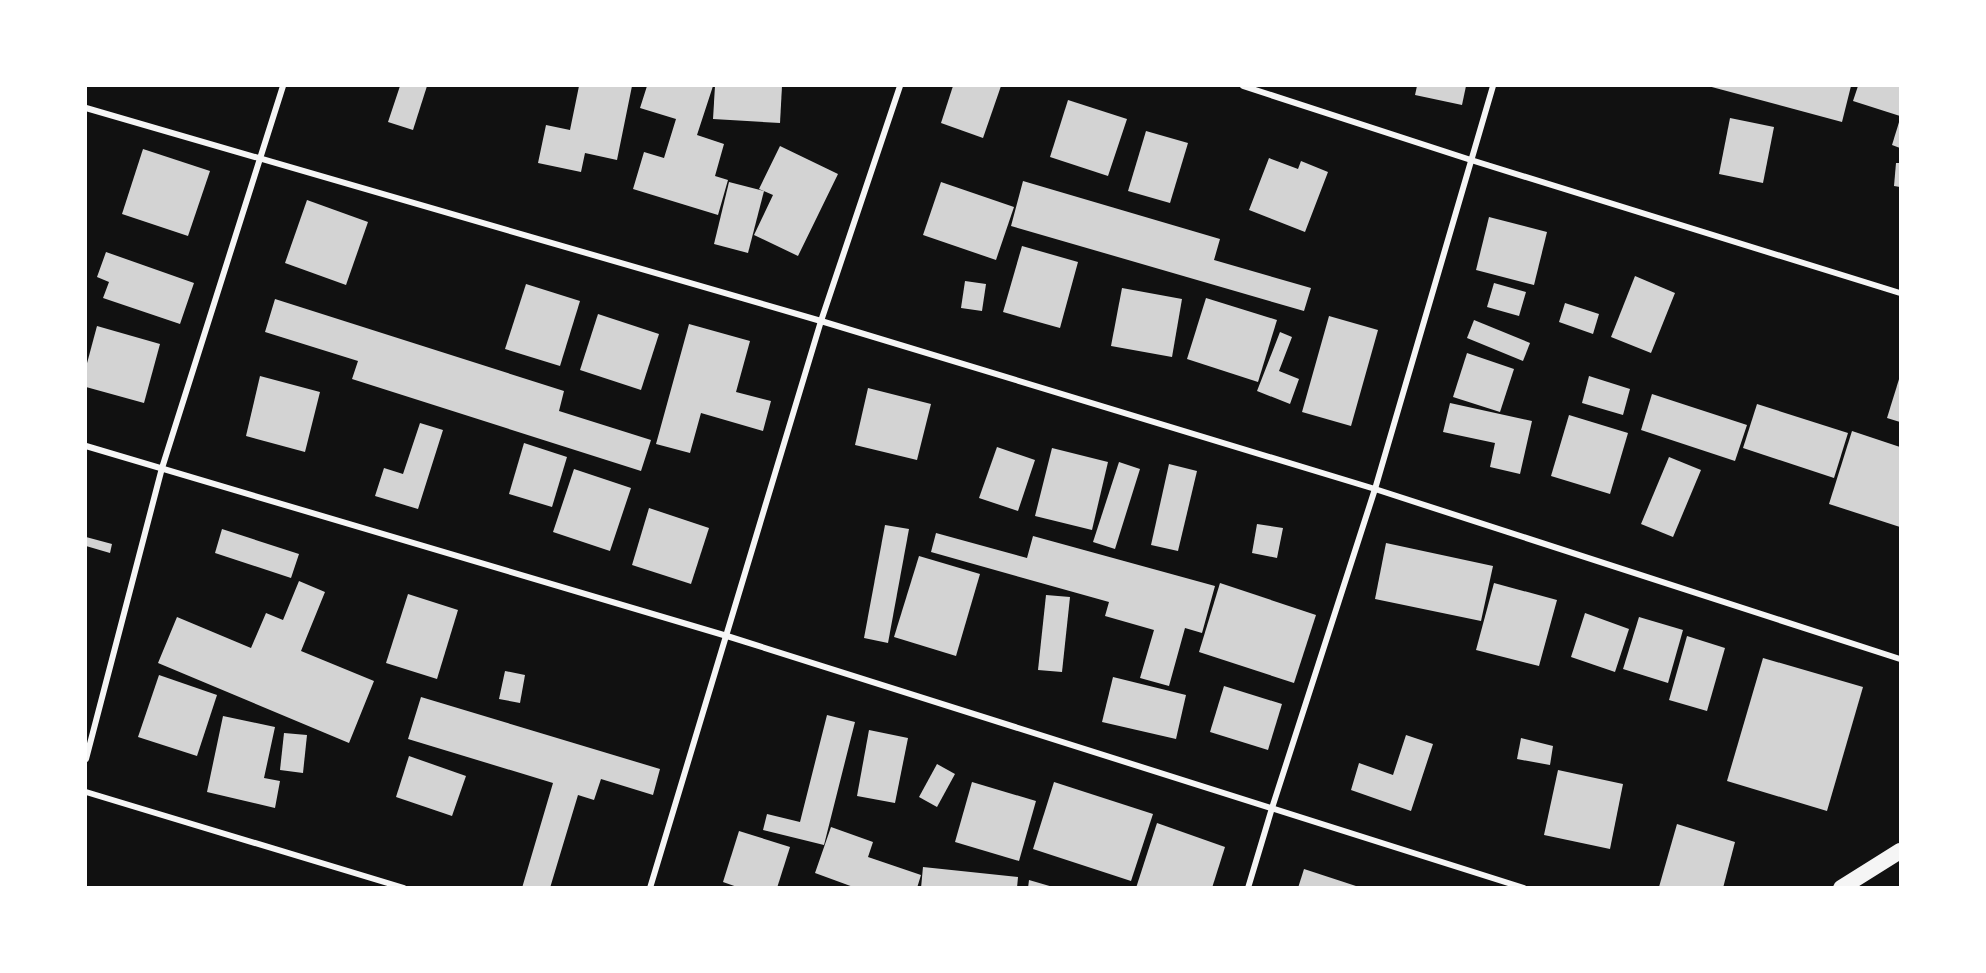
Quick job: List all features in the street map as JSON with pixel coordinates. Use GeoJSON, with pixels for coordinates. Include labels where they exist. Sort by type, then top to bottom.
{"type":"FeatureCollection","features":[{"type":"Feature","properties":{"kind":"highway"},"geometry":{"type":"LineString","coordinates":[[1841,888],[1900,851]]}},
{"type":"Feature","properties":{"kind":"street"},"geometry":{"type":"LineString","coordinates":[[86,759],[162,468],[283,86]]}},
{"type":"Feature","properties":{"kind":"street"},"geometry":{"type":"LineString","coordinates":[[650,888],[821,321],[900,86]]}},
{"type":"Feature","properties":{"kind":"street"},"geometry":{"type":"LineString","coordinates":[[1243,86],[1471,160],[1900,293]]}},
{"type":"Feature","properties":{"kind":"street"},"geometry":{"type":"LineString","coordinates":[[1248,888],[1375,489],[1493,86]]}},
{"type":"Feature","properties":{"kind":"street"},"geometry":{"type":"LineString","coordinates":[[86,108],[821,321],[1375,489],[1900,660]]}},
{"type":"Feature","properties":{"kind":"street"},"geometry":{"type":"LineString","coordinates":[[86,446],[727,636],[1524,888]]}},
{"type":"Feature","properties":{"kind":"street"},"geometry":{"type":"LineString","coordinates":[[86,792],[404,888]]}},
{"type":"Feature","properties":{"kind":"building"},"geometry":{"type":"Polygon","coordinates":[[[400,86],[427,86],[413,130],[388,122],[400,86]]]}},
{"type":"Feature","properties":{"kind":"building"},"geometry":{"type":"Polygon","coordinates":[[[579,86],[632,86],[617,160],[585,153],[581,172],[538,163],[546,125],[570,130],[579,86]]]}},
{"type":"Feature","properties":{"kind":"building"},"geometry":{"type":"Polygon","coordinates":[[[647,86],[713,86],[697,135],[724,144],[715,176],[728,180],[718,215],[633,189],[644,152],[664,158],[676,119],[640,108],[647,86]]]}},
{"type":"Feature","properties":{"kind":"building"},"geometry":{"type":"Polygon","coordinates":[[[715,86],[782,86],[780,123],[713,119],[715,86]]]}},
{"type":"Feature","properties":{"kind":"building"},"geometry":{"type":"Polygon","coordinates":[[[953,86],[1001,86],[983,138],[941,123],[953,86]]]}},
{"type":"Feature","properties":{"kind":"building"},"geometry":{"type":"Polygon","coordinates":[[[1417,86],[1466,86],[1462,105],[1415,95],[1417,86]]]}},
{"type":"Feature","properties":{"kind":"building"},"geometry":{"type":"Polygon","coordinates":[[[1708,86],[1851,86],[1842,122],[1708,86]]]}},
{"type":"Feature","properties":{"kind":"building"},"geometry":{"type":"Polygon","coordinates":[[[1858,86],[1900,86],[1900,116],[1853,101],[1858,86]]]}},
{"type":"Feature","properties":{"kind":"building"},"geometry":{"type":"Polygon","coordinates":[[[1068,100],[1127,119],[1108,176],[1050,157],[1068,100]]]}},
{"type":"Feature","properties":{"kind":"building"},"geometry":{"type":"Polygon","coordinates":[[[1730,118],[1774,127],[1763,183],[1719,174],[1730,118]]]}},
{"type":"Feature","properties":{"kind":"building"},"geometry":{"type":"Polygon","coordinates":[[[1900,119],[1900,148],[1892,145],[1900,119]]]}},
{"type":"Feature","properties":{"kind":"building"},"geometry":{"type":"Polygon","coordinates":[[[1146,131],[1188,143],[1170,203],[1128,191],[1146,131]]]}},
{"type":"Feature","properties":{"kind":"building"},"geometry":{"type":"Polygon","coordinates":[[[780,146],[838,174],[798,256],[754,235],[773,195],[759,189],[780,146]]]}},
{"type":"Feature","properties":{"kind":"building"},"geometry":{"type":"Polygon","coordinates":[[[143,149],[210,171],[188,236],[122,214],[143,149]]]}},
{"type":"Feature","properties":{"kind":"building"},"geometry":{"type":"Polygon","coordinates":[[[1269,158],[1298,169],[1301,161],[1328,172],[1305,232],[1249,210],[1269,158]]]}},
{"type":"Feature","properties":{"kind":"building"},"geometry":{"type":"Polygon","coordinates":[[[1896,163],[1900,163],[1900,187],[1894,186],[1896,163]]]}},
{"type":"Feature","properties":{"kind":"building"},"geometry":{"type":"Polygon","coordinates":[[[1023,181],[1220,239],[1214,260],[1311,288],[1304,311],[1011,226],[1023,181]]]}},
{"type":"Feature","properties":{"kind":"building"},"geometry":{"type":"Polygon","coordinates":[[[729,182],[764,191],[748,253],[714,244],[729,182]]]}},
{"type":"Feature","properties":{"kind":"building"},"geometry":{"type":"Polygon","coordinates":[[[941,182],[1014,207],[996,260],[923,235],[941,182]]]}},
{"type":"Feature","properties":{"kind":"building"},"geometry":{"type":"Polygon","coordinates":[[[307,200],[368,222],[346,285],[285,263],[307,200]]]}},
{"type":"Feature","properties":{"kind":"building"},"geometry":{"type":"Polygon","coordinates":[[[1489,217],[1547,232],[1534,285],[1476,270],[1489,217]]]}},
{"type":"Feature","properties":{"kind":"building"},"geometry":{"type":"Polygon","coordinates":[[[1022,246],[1078,262],[1060,328],[1003,312],[1022,246]]]}},
{"type":"Feature","properties":{"kind":"building"},"geometry":{"type":"Polygon","coordinates":[[[106,252],[194,283],[180,324],[103,298],[109,282],[97,277],[106,252]]]}},
{"type":"Feature","properties":{"kind":"building"},"geometry":{"type":"Polygon","coordinates":[[[1635,276],[1675,293],[1651,353],[1611,337],[1635,276]]]}},
{"type":"Feature","properties":{"kind":"building"},"geometry":{"type":"Polygon","coordinates":[[[965,281],[986,284],[982,311],[961,308],[965,281]]]}},
{"type":"Feature","properties":{"kind":"building"},"geometry":{"type":"Polygon","coordinates":[[[1494,283],[1526,292],[1519,316],[1487,307],[1494,283]]]}},
{"type":"Feature","properties":{"kind":"building"},"geometry":{"type":"Polygon","coordinates":[[[526,284],[580,301],[560,366],[505,349],[526,284]]]}},
{"type":"Feature","properties":{"kind":"building"},"geometry":{"type":"Polygon","coordinates":[[[1122,288],[1182,299],[1172,357],[1111,346],[1122,288]]]}},
{"type":"Feature","properties":{"kind":"building"},"geometry":{"type":"Polygon","coordinates":[[[1206,298],[1277,320],[1258,382],[1187,359],[1206,298]]]}},
{"type":"Feature","properties":{"kind":"building"},"geometry":{"type":"Polygon","coordinates":[[[275,299],[564,391],[559,411],[651,440],[641,471],[352,379],[358,361],[265,332],[275,299]]]}},
{"type":"Feature","properties":{"kind":"building"},"geometry":{"type":"Polygon","coordinates":[[[1565,303],[1599,314],[1593,334],[1559,322],[1565,303]]]}},
{"type":"Feature","properties":{"kind":"building"},"geometry":{"type":"Polygon","coordinates":[[[598,314],[659,334],[641,390],[580,370],[598,314]]]}},
{"type":"Feature","properties":{"kind":"building"},"geometry":{"type":"Polygon","coordinates":[[[1329,316],[1378,330],[1351,426],[1302,412],[1329,316]]]}},
{"type":"Feature","properties":{"kind":"building"},"geometry":{"type":"Polygon","coordinates":[[[1474,320],[1530,343],[1523,361],[1467,338],[1474,320]]]}},
{"type":"Feature","properties":{"kind":"building"},"geometry":{"type":"Polygon","coordinates":[[[689,324],[750,341],[736,392],[771,401],[763,431],[701,413],[690,453],[656,444],[689,324]]]}},
{"type":"Feature","properties":{"kind":"building"},"geometry":{"type":"Polygon","coordinates":[[[97,326],[160,344],[144,403],[86,387],[86,367],[97,326]]]}},
{"type":"Feature","properties":{"kind":"building"},"geometry":{"type":"Polygon","coordinates":[[[1280,332],[1292,337],[1279,371],[1299,379],[1290,404],[1257,391],[1280,332]]]}},
{"type":"Feature","properties":{"kind":"building"},"geometry":{"type":"Polygon","coordinates":[[[1467,353],[1514,369],[1500,412],[1453,397],[1467,353]]]}},
{"type":"Feature","properties":{"kind":"building"},"geometry":{"type":"Polygon","coordinates":[[[260,376],[320,392],[305,452],[246,436],[260,376]]]}},
{"type":"Feature","properties":{"kind":"building"},"geometry":{"type":"Polygon","coordinates":[[[1589,376],[1630,389],[1623,415],[1582,403],[1589,376]]]}},
{"type":"Feature","properties":{"kind":"building"},"geometry":{"type":"Polygon","coordinates":[[[1900,376],[1900,422],[1887,418],[1900,376]]]}},
{"type":"Feature","properties":{"kind":"building"},"geometry":{"type":"Polygon","coordinates":[[[868,388],[931,404],[917,460],[855,445],[868,388]]]}},
{"type":"Feature","properties":{"kind":"building"},"geometry":{"type":"Polygon","coordinates":[[[1652,394],[1747,425],[1735,461],[1641,430],[1652,394]]]}},
{"type":"Feature","properties":{"kind":"building"},"geometry":{"type":"Polygon","coordinates":[[[1450,403],[1532,421],[1520,474],[1490,467],[1495,443],[1443,432],[1450,403]]]}},
{"type":"Feature","properties":{"kind":"building"},"geometry":{"type":"Polygon","coordinates":[[[1757,404],[1848,433],[1834,478],[1743,448],[1757,404]]]}},
{"type":"Feature","properties":{"kind":"building"},"geometry":{"type":"Polygon","coordinates":[[[1569,415],[1628,433],[1610,494],[1551,476],[1569,415]]]}},
{"type":"Feature","properties":{"kind":"building"},"geometry":{"type":"Polygon","coordinates":[[[420,423],[443,430],[418,509],[375,496],[384,468],[403,474],[420,423]]]}},
{"type":"Feature","properties":{"kind":"building"},"geometry":{"type":"Polygon","coordinates":[[[1852,431],[1900,447],[1900,527],[1829,504],[1852,431]]]}},
{"type":"Feature","properties":{"kind":"building"},"geometry":{"type":"Polygon","coordinates":[[[524,443],[567,457],[552,507],[509,494],[524,443]]]}},
{"type":"Feature","properties":{"kind":"building"},"geometry":{"type":"Polygon","coordinates":[[[997,447],[1035,460],[1018,511],[979,498],[997,447]]]}},
{"type":"Feature","properties":{"kind":"building"},"geometry":{"type":"Polygon","coordinates":[[[1052,448],[1108,462],[1092,530],[1035,516],[1052,448]]]}},
{"type":"Feature","properties":{"kind":"building"},"geometry":{"type":"Polygon","coordinates":[[[1669,457],[1701,470],[1673,537],[1641,524],[1669,457]]]}},
{"type":"Feature","properties":{"kind":"building"},"geometry":{"type":"Polygon","coordinates":[[[1119,462],[1140,469],[1115,549],[1093,542],[1119,462]]]}},
{"type":"Feature","properties":{"kind":"building"},"geometry":{"type":"Polygon","coordinates":[[[1169,464],[1197,471],[1178,551],[1151,545],[1169,464]]]}},
{"type":"Feature","properties":{"kind":"building"},"geometry":{"type":"Polygon","coordinates":[[[574,469],[631,488],[610,551],[553,532],[574,469]]]}},
{"type":"Feature","properties":{"kind":"building"},"geometry":{"type":"Polygon","coordinates":[[[649,508],[709,528],[691,584],[632,565],[649,508]]]}},
{"type":"Feature","properties":{"kind":"building"},"geometry":{"type":"Polygon","coordinates":[[[1257,524],[1283,528],[1277,558],[1252,553],[1257,524]]]}},
{"type":"Feature","properties":{"kind":"building"},"geometry":{"type":"Polygon","coordinates":[[[885,525],[909,529],[888,643],[864,638],[885,525]]]}},
{"type":"Feature","properties":{"kind":"building"},"geometry":{"type":"Polygon","coordinates":[[[222,529],[299,554],[291,578],[215,553],[222,529]]]}},
{"type":"Feature","properties":{"kind":"building"},"geometry":{"type":"Polygon","coordinates":[[[936,533],[1027,558],[1033,536],[1215,586],[1202,633],[1185,628],[1169,686],[1140,678],[1154,630],[1105,616],[1109,602],[931,552],[936,533]]]}},
{"type":"Feature","properties":{"kind":"building"},"geometry":{"type":"Polygon","coordinates":[[[86,537],[112,544],[110,553],[86,546],[86,537]]]}},
{"type":"Feature","properties":{"kind":"building"},"geometry":{"type":"Polygon","coordinates":[[[1386,543],[1493,566],[1481,621],[1375,599],[1386,543]]]}},
{"type":"Feature","properties":{"kind":"building"},"geometry":{"type":"Polygon","coordinates":[[[919,556],[980,574],[956,656],[894,637],[919,556]]]}},
{"type":"Feature","properties":{"kind":"building"},"geometry":{"type":"Polygon","coordinates":[[[299,581],[325,592],[301,651],[374,681],[349,743],[158,663],[177,617],[251,648],[266,613],[283,620],[299,581]]]}},
{"type":"Feature","properties":{"kind":"building"},"geometry":{"type":"Polygon","coordinates":[[[1220,583],[1316,615],[1294,683],[1199,652],[1220,583]]]}},
{"type":"Feature","properties":{"kind":"building"},"geometry":{"type":"Polygon","coordinates":[[[1494,583],[1557,600],[1539,666],[1476,650],[1494,583]]]}},
{"type":"Feature","properties":{"kind":"building"},"geometry":{"type":"Polygon","coordinates":[[[408,594],[458,610],[437,679],[386,663],[408,594]]]}},
{"type":"Feature","properties":{"kind":"building"},"geometry":{"type":"Polygon","coordinates":[[[1046,595],[1070,597],[1062,672],[1038,670],[1046,595]]]}},
{"type":"Feature","properties":{"kind":"building"},"geometry":{"type":"Polygon","coordinates":[[[1585,613],[1629,629],[1615,672],[1571,657],[1585,613]]]}},
{"type":"Feature","properties":{"kind":"building"},"geometry":{"type":"Polygon","coordinates":[[[1639,617],[1683,630],[1668,683],[1623,669],[1639,617]]]}},
{"type":"Feature","properties":{"kind":"building"},"geometry":{"type":"Polygon","coordinates":[[[1687,636],[1725,648],[1707,711],[1669,700],[1687,636]]]}},
{"type":"Feature","properties":{"kind":"building"},"geometry":{"type":"Polygon","coordinates":[[[1763,658],[1863,687],[1827,811],[1727,781],[1763,658]]]}},
{"type":"Feature","properties":{"kind":"building"},"geometry":{"type":"Polygon","coordinates":[[[505,671],[525,675],[520,703],[499,699],[505,671]]]}},
{"type":"Feature","properties":{"kind":"building"},"geometry":{"type":"Polygon","coordinates":[[[159,675],[217,695],[197,756],[138,737],[159,675]]]}},
{"type":"Feature","properties":{"kind":"building"},"geometry":{"type":"Polygon","coordinates":[[[1113,677],[1186,695],[1176,739],[1102,722],[1113,677]]]}},
{"type":"Feature","properties":{"kind":"building"},"geometry":{"type":"Polygon","coordinates":[[[1224,686],[1282,704],[1268,750],[1210,732],[1224,686]]]}},
{"type":"Feature","properties":{"kind":"building"},"geometry":{"type":"Polygon","coordinates":[[[421,697],[660,769],[653,795],[601,779],[594,800],[578,795],[550,888],[522,888],[553,783],[408,739],[421,697]]]}},
{"type":"Feature","properties":{"kind":"building"},"geometry":{"type":"Polygon","coordinates":[[[827,715],[855,722],[824,845],[763,830],[767,814],[800,822],[827,715]]]}},
{"type":"Feature","properties":{"kind":"building"},"geometry":{"type":"Polygon","coordinates":[[[223,716],[275,727],[264,778],[280,781],[275,808],[207,792],[223,716]]]}},
{"type":"Feature","properties":{"kind":"building"},"geometry":{"type":"Polygon","coordinates":[[[869,730],[908,738],[895,803],[857,796],[869,730]]]}},
{"type":"Feature","properties":{"kind":"building"},"geometry":{"type":"Polygon","coordinates":[[[284,733],[307,735],[303,773],[280,770],[284,733]]]}},
{"type":"Feature","properties":{"kind":"building"},"geometry":{"type":"Polygon","coordinates":[[[1406,735],[1433,744],[1411,811],[1351,790],[1359,763],[1393,775],[1406,735]]]}},
{"type":"Feature","properties":{"kind":"building"},"geometry":{"type":"Polygon","coordinates":[[[1521,738],[1553,746],[1550,765],[1517,759],[1521,738]]]}},
{"type":"Feature","properties":{"kind":"building"},"geometry":{"type":"Polygon","coordinates":[[[409,756],[466,776],[452,816],[396,797],[409,756]]]}},
{"type":"Feature","properties":{"kind":"building"},"geometry":{"type":"Polygon","coordinates":[[[937,764],[955,774],[937,807],[919,797],[937,764]]]}},
{"type":"Feature","properties":{"kind":"building"},"geometry":{"type":"Polygon","coordinates":[[[1558,770],[1623,784],[1610,849],[1544,835],[1558,770]]]}},
{"type":"Feature","properties":{"kind":"building"},"geometry":{"type":"Polygon","coordinates":[[[972,782],[1036,801],[1019,861],[955,842],[972,782]]]}},
{"type":"Feature","properties":{"kind":"building"},"geometry":{"type":"Polygon","coordinates":[[[1054,782],[1153,814],[1131,881],[1033,849],[1054,782]]]}},
{"type":"Feature","properties":{"kind":"building"},"geometry":{"type":"Polygon","coordinates":[[[1157,823],[1225,847],[1212,888],[1136,888],[1157,823]]]}},
{"type":"Feature","properties":{"kind":"building"},"geometry":{"type":"Polygon","coordinates":[[[1677,824],[1735,842],[1723,888],[1659,887],[1677,824]]]}},
{"type":"Feature","properties":{"kind":"building"},"geometry":{"type":"Polygon","coordinates":[[[831,827],[873,842],[868,857],[921,875],[917,888],[856,888],[815,873],[831,827]]]}},
{"type":"Feature","properties":{"kind":"building"},"geometry":{"type":"Polygon","coordinates":[[[739,831],[790,847],[777,888],[740,888],[723,882],[739,831]]]}},
{"type":"Feature","properties":{"kind":"building"},"geometry":{"type":"Polygon","coordinates":[[[923,867],[1018,877],[1017,888],[921,888],[923,867]]]}},
{"type":"Feature","properties":{"kind":"building"},"geometry":{"type":"Polygon","coordinates":[[[1304,869],[1359,887],[1359,888],[1298,888],[1304,869]]]}},
{"type":"Feature","properties":{"kind":"building"},"geometry":{"type":"Polygon","coordinates":[[[1029,880],[1053,887],[1053,888],[1028,888],[1029,880]]]}}]}
